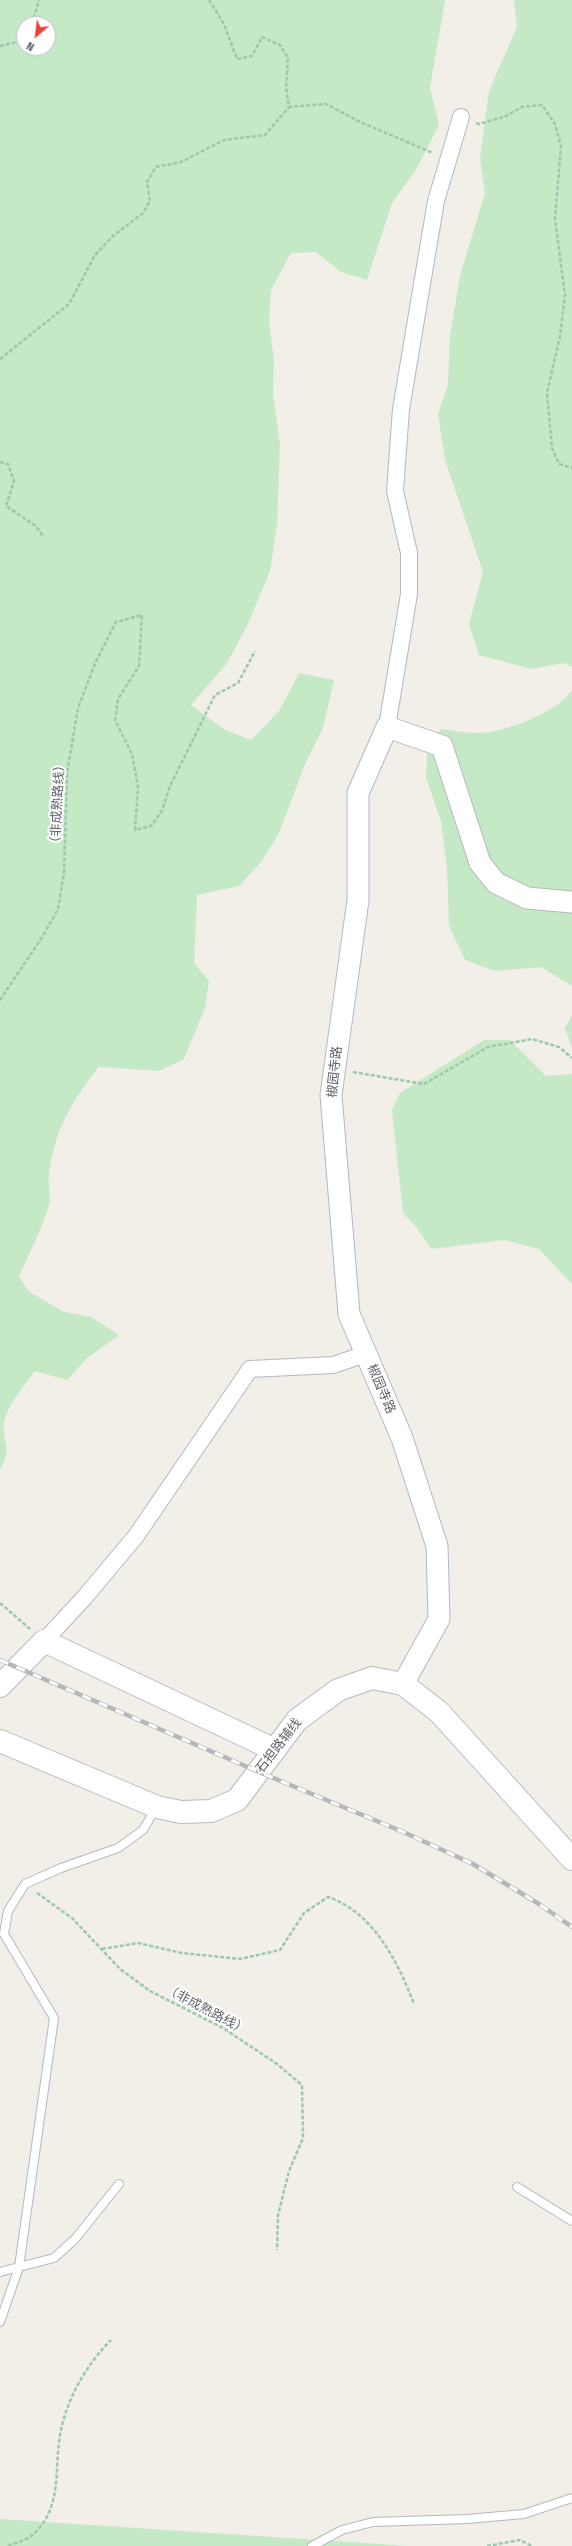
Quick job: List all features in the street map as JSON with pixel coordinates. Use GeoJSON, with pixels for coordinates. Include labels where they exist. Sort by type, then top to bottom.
{"type":"FeatureCollection","features":[{"type":"Feature","properties":{"kind":"main road"},"geometry":{"type":"LineString","coordinates":[[0,1686],[44,1641],[275,1750]]}},
{"type":"Feature","properties":{"kind":"main road","name":"石担路辅线"},"geometry":{"type":"LineString","coordinates":[[0,1741],[157,1807],[181,1812],[211,1811],[237,1800],[297,1720],[338,1690],[372,1678],[403,1684],[439,1712],[572,1859]]}},
{"type":"Feature","properties":{"kind":"street"},"geometry":{"type":"LineString","coordinates":[[461,117],[436,201],[401,409],[395,491],[409,553],[409,594],[387,727],[442,746],[480,863],[496,883],[527,898],[572,902]]}},
{"type":"Feature","properties":{"kind":"street","name":"椒园寺路"},"geometry":{"type":"LineString","coordinates":[[387,727],[358,793],[358,900],[331,1095],[350,1314],[402,1438],[437,1546],[439,1619],[403,1684]]}},
{"type":"Feature","properties":{"kind":"street"},"geometry":{"type":"LineString","coordinates":[[44,1641],[84,1598],[136,1536],[250,1369],[333,1365],[366,1354]]}},
{"type":"Feature","properties":{"kind":"lane"},"geometry":{"type":"LineString","coordinates":[[0,2322],[19,2267],[54,2018],[4,1934],[4,1913],[25,1884],[61,1868],[118,1848],[143,1830],[157,1807]]}},
{"type":"Feature","properties":{"kind":"lane"},"geometry":{"type":"LineString","coordinates":[[0,2272],[54,2258],[75,2239],[118,2184]]}},
{"type":"Feature","properties":{"kind":"lane"},"geometry":{"type":"LineString","coordinates":[[517,2187],[572,2221]]}},
{"type":"Feature","properties":{"kind":"lane"},"geometry":{"type":"LineString","coordinates":[[312,2546],[342,2530],[373,2522],[467,2519],[524,2514],[572,2498]]}},
{"type":"Feature","properties":{"kind":"path"},"geometry":{"type":"LineString","coordinates":[[34,16],[39,0]]}},
{"type":"Feature","properties":{"kind":"path"},"geometry":{"type":"LineString","coordinates":[[209,0],[224,24],[237,59],[252,56],[262,37],[280,45],[288,58],[286,87],[289,106]]}},
{"type":"Feature","properties":{"kind":"path"},"geometry":{"type":"LineString","coordinates":[[0,46],[16,42]]}},
{"type":"Feature","properties":{"kind":"path"},"geometry":{"type":"LineString","coordinates":[[0,359],[69,304],[95,255],[113,236],[143,213],[150,201],[147,182],[156,167],[181,162],[224,140],[265,135],[289,106],[326,104],[360,122],[448,159]]}},
{"type":"Feature","properties":{"kind":"path"},"geometry":{"type":"LineString","coordinates":[[461,117],[479,124],[504,117],[522,106],[542,105],[555,124],[561,146],[555,219],[565,295],[560,336],[546,393],[552,448],[559,464],[572,468]]}},
{"type":"Feature","properties":{"kind":"path"},"geometry":{"type":"LineString","coordinates":[[0,462],[8,464],[14,481],[6,506],[36,526],[43,536]]}},
{"type":"Feature","properties":{"kind":"path","name":"（非成熟路线）"},"geometry":{"type":"LineString","coordinates":[[0,1000],[43,936],[58,909],[64,872],[67,773],[78,708],[96,661],[116,622],[142,615],[139,666],[118,699],[115,720],[132,754],[138,787],[135,830],[151,826],[162,811],[173,780],[215,695],[238,683],[255,652]]}},
{"type":"Feature","properties":{"kind":"path"},"geometry":{"type":"LineString","coordinates":[[334,1068],[424,1084],[488,1047],[532,1039],[559,1047],[572,1058]]}},
{"type":"Feature","properties":{"kind":"path"},"geometry":{"type":"LineString","coordinates":[[0,1603],[44,1641]]}},
{"type":"Feature","properties":{"kind":"path","name":"（非成熟路线）"},"geometry":{"type":"LineString","coordinates":[[25,1884],[72,1918],[120,1969],[150,1991],[223,2028],[277,2064],[302,2085],[303,2138],[289,2170],[278,2214],[277,2250]]}},
{"type":"Feature","properties":{"kind":"path"},"geometry":{"type":"LineString","coordinates":[[101,1949],[138,1943],[182,1953],[240,1959],[280,1950],[304,1913],[328,1897],[343,1902],[371,1926],[400,1967],[414,2004]]}},
{"type":"Feature","properties":{"kind":"path"},"geometry":{"type":"LineString","coordinates":[[8,2546],[30,2537],[51,2511],[57,2478],[60,2435],[68,2405],[84,2374],[99,2352],[111,2340]]}},
{"type":"Feature","properties":{"kind":"path"},"geometry":{"type":"LineString","coordinates":[[487,2546],[520,2540],[532,2546]]}},
{"type":"Feature","properties":{"kind":"green space"},"geometry":{"type":"Polygon","coordinates":[[[0,0],[445,0],[430,88],[439,125],[417,168],[392,203],[367,280],[341,272],[316,252],[291,253],[271,290],[269,321],[274,361],[273,395],[280,443],[277,525],[270,571],[247,626],[227,663],[191,705],[225,730],[251,740],[279,711],[299,673],[334,680],[323,728],[306,762],[279,833],[261,862],[239,886],[197,895],[194,963],[209,981],[205,1008],[184,1059],[159,1071],[99,1067],[72,1104],[60,1130],[55,1143],[49,1174],[49,1205],[39,1232],[19,1276],[28,1291],[64,1312],[91,1317],[119,1335],[86,1359],[67,1380],[35,1371],[16,1396],[5,1418],[4,1433],[7,1451],[0,1470],[0,0]]]}},
{"type":"Feature","properties":{"kind":"green space"},"geometry":{"type":"Polygon","coordinates":[[[514,0],[572,0],[572,667],[563,663],[531,669],[479,655],[469,624],[483,572],[445,460],[438,414],[448,385],[450,335],[460,276],[485,193],[480,159],[489,91],[517,27],[514,0]]]}},
{"type":"Feature","properties":{"kind":"green space"},"geometry":{"type":"Polygon","coordinates":[[[572,690],[572,986],[541,967],[495,971],[465,960],[449,926],[447,868],[441,821],[426,777],[427,753],[441,729],[475,733],[499,730],[514,726],[554,707],[572,690]]]}},
{"type":"Feature","properties":{"kind":"green space"},"geometry":{"type":"Polygon","coordinates":[[[572,1015],[572,1048],[565,1028],[572,1015]]]}},
{"type":"Feature","properties":{"kind":"green space"},"geometry":{"type":"Polygon","coordinates":[[[484,1040],[510,1040],[546,1076],[572,1074],[572,1284],[539,1249],[504,1240],[431,1249],[417,1228],[403,1213],[392,1110],[400,1093],[484,1040]]]}},
{"type":"Feature","properties":{"kind":"green space"},"geometry":{"type":"Polygon","coordinates":[[[0,2519],[409,2546],[0,2546],[0,2519]]]}},
{"type":"Feature","properties":{"kind":"railway"},"geometry":{"type":"LineString","coordinates":[[0,1660],[259,1772],[401,1831],[473,1864],[539,1904],[572,1927]]}}]}
